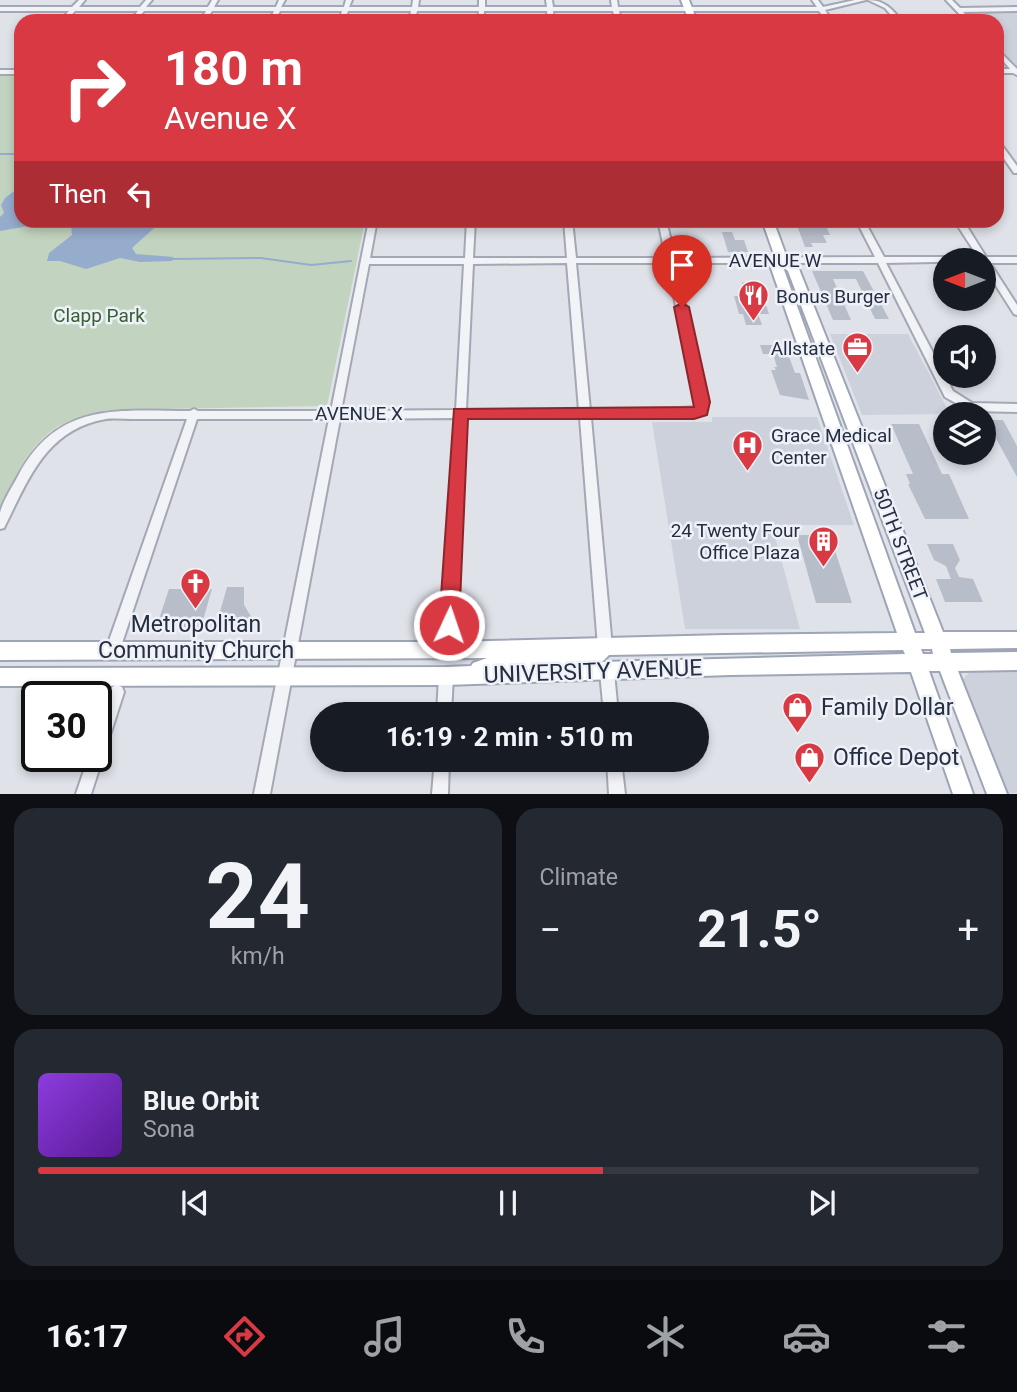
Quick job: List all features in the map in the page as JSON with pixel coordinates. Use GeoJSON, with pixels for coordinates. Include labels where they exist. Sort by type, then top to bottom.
{"type":"FeatureCollection","features":[{"type":"Feature","properties":{"kind":"main road","name":"50TH STREET"},"geometry":{"type":"LineString","coordinates":[[770,228],[782,260],[793,269],[998,793]]}},
{"type":"Feature","properties":{"kind":"main road","name":"50TH STREET"},"geometry":{"type":"LineString","coordinates":[[782,260],[777,268],[964,793]]}},
{"type":"Feature","properties":{"kind":"main road","name":"UNIVERSITY AVENUE"},"geometry":{"type":"LineString","coordinates":[[0,651],[448,651],[725,643],[1017,640]]}},
{"type":"Feature","properties":{"kind":"main road"},"geometry":{"type":"LineString","coordinates":[[725,643],[730,666]]}},
{"type":"Feature","properties":{"kind":"main road"},"geometry":{"type":"LineString","coordinates":[[446,676],[506,663],[592,659],[605,647]]}},
{"type":"Feature","properties":{"kind":"main road","name":"UNIVERSITY AVENUE"},"geometry":{"type":"LineString","coordinates":[[0,677],[446,676],[730,666],[1017,661]]}},
{"type":"Feature","properties":{"kind":"street"},"geometry":{"type":"LineString","coordinates":[[0,15],[3,9],[16,0]]}},
{"type":"Feature","properties":{"kind":"street"},"geometry":{"type":"LineString","coordinates":[[70,14],[82,0]]}},
{"type":"Feature","properties":{"kind":"street"},"geometry":{"type":"LineString","coordinates":[[138,14],[149,0]]}},
{"type":"Feature","properties":{"kind":"street"},"geometry":{"type":"LineString","coordinates":[[207,14],[215,0]]}},
{"type":"Feature","properties":{"kind":"street"},"geometry":{"type":"LineString","coordinates":[[276,14],[282,0]]}},
{"type":"Feature","properties":{"kind":"street"},"geometry":{"type":"LineString","coordinates":[[344,14],[349,0]]}},
{"type":"Feature","properties":{"kind":"street"},"geometry":{"type":"LineString","coordinates":[[413,14],[416,0]]}},
{"type":"Feature","properties":{"kind":"street"},"geometry":{"type":"LineString","coordinates":[[482,0],[482,14]]}},
{"type":"Feature","properties":{"kind":"street"},"geometry":{"type":"LineString","coordinates":[[549,0],[550,14]]}},
{"type":"Feature","properties":{"kind":"street"},"geometry":{"type":"LineString","coordinates":[[614,0],[616,14]]}},
{"type":"Feature","properties":{"kind":"street"},"geometry":{"type":"LineString","coordinates":[[815,0],[824,14]]}},
{"type":"Feature","properties":{"kind":"street"},"geometry":{"type":"LineString","coordinates":[[3,9],[615,9],[687,4],[821,9],[863,0]]}},
{"type":"Feature","properties":{"kind":"street"},"geometry":{"type":"LineString","coordinates":[[871,0],[887,7],[893,14]]}},
{"type":"Feature","properties":{"kind":"street"},"geometry":{"type":"LineString","coordinates":[[949,0],[963,14]]}},
{"type":"Feature","properties":{"kind":"street"},"geometry":{"type":"LineString","coordinates":[[958,9],[1017,9]]}},
{"type":"Feature","properties":{"kind":"street"},"geometry":{"type":"LineString","coordinates":[[1004,59],[1016,72]]}},
{"type":"Feature","properties":{"kind":"street"},"geometry":{"type":"LineString","coordinates":[[1004,154],[1017,171]]}},
{"type":"Feature","properties":{"kind":"street"},"geometry":{"type":"LineString","coordinates":[[262,793],[371,228]]}},
{"type":"Feature","properties":{"kind":"street"},"geometry":{"type":"LineString","coordinates":[[448,651],[470,228]]}},
{"type":"Feature","properties":{"kind":"street"},"geometry":{"type":"LineString","coordinates":[[569,228],[605,647]]}},
{"type":"Feature","properties":{"kind":"street"},"geometry":{"type":"LineString","coordinates":[[664,228],[671,260]]}},
{"type":"Feature","properties":{"kind":"street"},"geometry":{"type":"LineString","coordinates":[[864,228],[943,387],[958,402],[970,407],[1017,408]]}},
{"type":"Feature","properties":{"kind":"street"},"geometry":{"type":"LineString","coordinates":[[963,228],[976,248]]}},
{"type":"Feature","properties":{"kind":"street","name":"AVENUE X"},"geometry":{"type":"LineString","coordinates":[[0,524],[38,450],[59,432],[84,420],[107,415],[585,414],[702,411],[671,260]]}},
{"type":"Feature","properties":{"kind":"street","name":"AVENUE W"},"geometry":{"type":"LineString","coordinates":[[365,261],[933,260]]}},
{"type":"Feature","properties":{"kind":"street","name":"AVENUE W"},"geometry":{"type":"LineString","coordinates":[[996,260],[1017,260]]}},
{"type":"Feature","properties":{"kind":"street"},"geometry":{"type":"LineString","coordinates":[[996,279],[1017,312]]}},
{"type":"Feature","properties":{"kind":"street"},"geometry":{"type":"LineString","coordinates":[[112,652],[194,413]]}},
{"type":"Feature","properties":{"kind":"street"},"geometry":{"type":"LineString","coordinates":[[607,672],[610,702]]}},
{"type":"Feature","properties":{"kind":"street"},"geometry":{"type":"LineString","coordinates":[[445,702],[446,676]]}},
{"type":"Feature","properties":{"kind":"street"},"geometry":{"type":"LineString","coordinates":[[112,707],[117,692]]}},
{"type":"Feature","properties":{"kind":"street"},"geometry":{"type":"LineString","coordinates":[[83,793],[90,772]]}},
{"type":"Feature","properties":{"kind":"street"},"geometry":{"type":"LineString","coordinates":[[440,793],[441,772]]}},
{"type":"Feature","properties":{"kind":"street"},"geometry":{"type":"LineString","coordinates":[[615,772],[617,793]]}},
{"type":"Feature","properties":{"kind":"shaded area"},"geometry":{"type":"Polygon","coordinates":[[[964,12],[1017,12],[1017,68],[1004,54],[1004,14],[964,12]]]}},
{"type":"Feature","properties":{"kind":"shaded area"},"geometry":{"type":"Polygon","coordinates":[[[830,334],[908,334],[933,382],[933,388],[936,388],[944,402],[933,402],[933,414],[862,415],[830,334]]]}},
{"type":"Feature","properties":{"kind":"shaded area","name":"Grace Medical Center"},"geometry":{"type":"Polygon","coordinates":[[[712,417],[817,417],[854,525],[787,525],[790,533],[774,533],[800,629],[685,629],[652,422],[712,422],[712,417]]]}},
{"type":"Feature","properties":{"kind":"shaded area"},"geometry":{"type":"Polygon","coordinates":[[[1017,671],[1017,793],[1007,793],[963,679],[970,672],[1017,671]]]}},
{"type":"Feature","properties":{"kind":"green space","name":"Clapp Park"},"geometry":{"type":"Polygon","coordinates":[[[0,74],[14,74],[14,228],[364,228],[327,406],[108,410],[85,415],[67,422],[39,442],[19,470],[0,507],[0,74]]]}},
{"type":"Feature","properties":{"kind":"water"},"geometry":{"type":"Polygon","coordinates":[[[14,191],[14,228],[17,228],[0,231],[0,217],[4,213],[1,205],[14,191]]]}},
{"type":"Feature","properties":{"kind":"water"},"geometry":{"type":"Polygon","coordinates":[[[71,228],[154,228],[132,248],[136,254],[174,257],[172,261],[140,262],[120,258],[86,269],[60,261],[47,261],[49,253],[72,235],[71,228]]]}},
{"type":"Feature","properties":{"kind":"building"},"geometry":{"type":"Polygon","coordinates":[[[798,228],[827,228],[830,235],[823,235],[827,243],[811,243],[813,247],[805,247],[798,228]]]}},
{"type":"Feature","properties":{"kind":"building"},"geometry":{"type":"Polygon","coordinates":[[[722,232],[732,232],[735,240],[744,240],[748,252],[728,252],[722,232]]]}},
{"type":"Feature","properties":{"kind":"building"},"geometry":{"type":"Polygon","coordinates":[[[812,271],[863,271],[889,319],[875,319],[856,279],[833,279],[851,320],[833,320],[812,271]]]}},
{"type":"Feature","properties":{"kind":"building"},"geometry":{"type":"Polygon","coordinates":[[[742,282],[753,285],[759,302],[765,302],[769,314],[758,314],[762,325],[746,325],[743,314],[739,314],[734,296],[746,296],[742,282]]]}},
{"type":"Feature","properties":{"kind":"building"},"geometry":{"type":"Polygon","coordinates":[[[760,345],[789,345],[792,354],[788,354],[795,373],[800,373],[809,400],[780,395],[771,370],[776,370],[774,367],[777,367],[773,354],[763,354],[760,345]]]}},
{"type":"Feature","properties":{"kind":"building"},"geometry":{"type":"Polygon","coordinates":[[[996,420],[1003,420],[1017,446],[1017,477],[996,438],[996,420]]]}},
{"type":"Feature","properties":{"kind":"building"},"geometry":{"type":"Polygon","coordinates":[[[891,424],[919,424],[933,454],[933,465],[938,465],[942,474],[949,474],[969,519],[925,519],[908,484],[906,474],[913,474],[891,424]]]}},
{"type":"Feature","properties":{"kind":"building","name":"24 Twenty Four Office Plaza"},"geometry":{"type":"Polygon","coordinates":[[[797,535],[830,535],[852,603],[816,603],[797,535]]]}},
{"type":"Feature","properties":{"kind":"building"},"geometry":{"type":"Polygon","coordinates":[[[927,544],[953,544],[960,560],[955,568],[959,577],[973,579],[983,602],[945,602],[936,579],[951,579],[946,566],[934,560],[927,544]]]}},
{"type":"Feature","properties":{"kind":"building"},"geometry":{"type":"Polygon","coordinates":[[[227,587],[244,587],[244,605],[252,618],[248,633],[214,633],[227,587]]]}},
{"type":"Feature","properties":{"kind":"building","name":"Metropolitan Community Church"},"geometry":{"type":"Polygon","coordinates":[[[169,589],[212,589],[201,627],[182,627],[183,622],[158,622],[169,589]]]}},
{"type":"Feature","properties":{"kind":"waterway"},"geometry":{"type":"LineString","coordinates":[[0,154],[14,154]]}},
{"type":"Feature","properties":{"kind":"waterway"},"geometry":{"type":"LineString","coordinates":[[173,259],[261,258],[311,265],[351,261]]}},
{"type":"Feature","properties":{"kind":"place","name":"Bonus Burger"},"geometry":{"type":"Point","coordinates":[753,323]}},
{"type":"Feature","properties":{"kind":"place","name":"Allstate"},"geometry":{"type":"Point","coordinates":[858,375]}},
{"type":"Feature","properties":{"kind":"place","name":"Grace Medical Center"},"geometry":{"type":"Point","coordinates":[748,473]}},
{"type":"Feature","properties":{"kind":"place","name":"24 Twenty Four Office Plaza"},"geometry":{"type":"Point","coordinates":[823,568]}},
{"type":"Feature","properties":{"kind":"place","name":"Metropolitan Community Church"},"geometry":{"type":"Point","coordinates":[196,610]}},
{"type":"Feature","properties":{"kind":"place","name":"Family Dollar"},"geometry":{"type":"Point","coordinates":[798,734]}},
{"type":"Feature","properties":{"kind":"place","name":"Office Depot"},"geometry":{"type":"Point","coordinates":[810,784]}},
{"type":"Feature","properties":{"kind":"route"},"geometry":{"type":"LineString","coordinates":[[449,625],[460,413],[625,414],[702,411],[682,307]]}}]}
